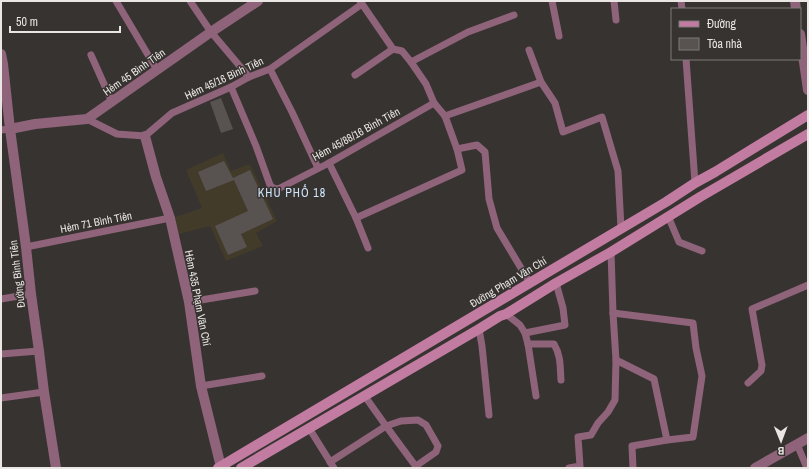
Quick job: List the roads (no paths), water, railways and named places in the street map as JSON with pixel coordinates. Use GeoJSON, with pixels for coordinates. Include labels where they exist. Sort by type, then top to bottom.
{"type":"FeatureCollection","features":[{"type":"Feature","properties":{"kind":"main road","name":"Đường Phạm Văn Chí"},"geometry":{"type":"LineString","coordinates":[[220,467],[530,283],[808,115]]}},
{"type":"Feature","properties":{"kind":"main road"},"geometry":{"type":"LineString","coordinates":[[241,468],[253,465],[309,428],[364,395],[479,330],[500,316],[506,314],[668,216],[808,134]]}},
{"type":"Feature","properties":{"kind":"street","name":"Hẻm 45 Bình Tiên"},"geometry":{"type":"LineString","coordinates":[[6,130],[35,124],[87,119],[258,1]]}},
{"type":"Feature","properties":{"kind":"street"},"geometry":{"type":"LineString","coordinates":[[801,41],[808,90]]}},
{"type":"Feature","properties":{"kind":"street","name":"Đường Bình Tiên"},"geometry":{"type":"LineString","coordinates":[[1,54],[3,64],[6,130],[26,247],[44,392],[56,468]]}},
{"type":"Feature","properties":{"kind":"street","name":"Hẻm 435 Phạm Văn Chí"},"geometry":{"type":"LineString","coordinates":[[145,136],[156,177],[170,218],[189,302],[201,386],[220,467]]}},
{"type":"Feature","properties":{"kind":"street"},"geometry":{"type":"LineString","coordinates":[[695,183],[700,197]]}},
{"type":"Feature","properties":{"kind":"street"},"geometry":{"type":"LineString","coordinates":[[470,318],[479,330]]}},
{"type":"Feature","properties":{"kind":"street"},"geometry":{"type":"LineString","coordinates":[[756,468],[808,438]]}},
{"type":"Feature","properties":{"kind":"lane"},"geometry":{"type":"LineString","coordinates":[[116,1],[157,70]]}},
{"type":"Feature","properties":{"kind":"lane"},"geometry":{"type":"LineString","coordinates":[[190,1],[211,32],[249,78]]}},
{"type":"Feature","properties":{"kind":"lane"},"geometry":{"type":"LineString","coordinates":[[552,1],[559,36]]}},
{"type":"Feature","properties":{"kind":"lane"},"geometry":{"type":"LineString","coordinates":[[614,1],[616,20]]}},
{"type":"Feature","properties":{"kind":"lane"},"geometry":{"type":"LineString","coordinates":[[356,218],[462,170],[457,149],[445,116],[434,103],[426,84],[412,62],[402,51],[393,49],[361,2]]}},
{"type":"Feature","properties":{"kind":"lane","name":"Hẻm 45/16 Bình Tiên"},"geometry":{"type":"LineString","coordinates":[[145,136],[172,114],[270,69],[361,2]]}},
{"type":"Feature","properties":{"kind":"lane"},"geometry":{"type":"LineString","coordinates":[[412,62],[468,32],[514,15]]}},
{"type":"Feature","properties":{"kind":"lane"},"geometry":{"type":"LineString","coordinates":[[355,75],[393,49]]}},
{"type":"Feature","properties":{"kind":"lane"},"geometry":{"type":"LineString","coordinates":[[529,50],[541,82],[555,103],[563,132],[602,117],[618,171],[621,228]]}},
{"type":"Feature","properties":{"kind":"lane"},"geometry":{"type":"LineString","coordinates":[[91,55],[112,102]]}},
{"type":"Feature","properties":{"kind":"lane"},"geometry":{"type":"LineString","coordinates":[[686,60],[695,183]]}},
{"type":"Feature","properties":{"kind":"lane"},"geometry":{"type":"LineString","coordinates":[[270,69],[318,168]]}},
{"type":"Feature","properties":{"kind":"lane"},"geometry":{"type":"LineString","coordinates":[[445,116],[541,82]]}},
{"type":"Feature","properties":{"kind":"lane","name":"Hẻm 45/88/16 Bình Tiên"},"geometry":{"type":"LineString","coordinates":[[231,87],[256,146],[270,185],[278,190],[329,163],[434,103]]}},
{"type":"Feature","properties":{"kind":"lane"},"geometry":{"type":"LineString","coordinates":[[87,119],[117,134],[145,136]]}},
{"type":"Feature","properties":{"kind":"lane"},"geometry":{"type":"LineString","coordinates":[[457,149],[477,145],[485,152],[489,199],[497,228],[530,283]]}},
{"type":"Feature","properties":{"kind":"lane"},"geometry":{"type":"LineString","coordinates":[[329,163],[356,218],[368,248]]}},
{"type":"Feature","properties":{"kind":"lane"},"geometry":{"type":"LineString","coordinates":[[668,216],[679,242],[702,251]]}},
{"type":"Feature","properties":{"kind":"lane","name":"Hẻm 71 Bình Tiên"},"geometry":{"type":"LineString","coordinates":[[26,247],[170,218]]}},
{"type":"Feature","properties":{"kind":"lane"},"geometry":{"type":"LineString","coordinates":[[569,468],[580,466],[578,437],[591,435],[615,400],[616,360],[612,313],[610,252]]}},
{"type":"Feature","properties":{"kind":"lane"},"geometry":{"type":"LineString","coordinates":[[525,333],[565,325],[556,283]]}},
{"type":"Feature","properties":{"kind":"lane"},"geometry":{"type":"LineString","coordinates":[[748,383],[761,371],[762,365],[752,309],[808,285]]}},
{"type":"Feature","properties":{"kind":"lane"},"geometry":{"type":"LineString","coordinates":[[189,302],[256,291]]}},
{"type":"Feature","properties":{"kind":"lane"},"geometry":{"type":"LineString","coordinates":[[1,299],[31,294]]}},
{"type":"Feature","properties":{"kind":"lane"},"geometry":{"type":"LineString","coordinates":[[612,313],[693,322],[696,348],[702,376],[693,437],[632,446],[633,468]]}},
{"type":"Feature","properties":{"kind":"lane"},"geometry":{"type":"LineString","coordinates":[[506,314],[520,325],[525,333],[536,396]]}},
{"type":"Feature","properties":{"kind":"lane"},"geometry":{"type":"LineString","coordinates":[[479,330],[489,415]]}},
{"type":"Feature","properties":{"kind":"lane"},"geometry":{"type":"LineString","coordinates":[[528,344],[554,344],[558,351],[560,360],[561,380]]}},
{"type":"Feature","properties":{"kind":"lane"},"geometry":{"type":"LineString","coordinates":[[1,354],[39,350]]}},
{"type":"Feature","properties":{"kind":"lane"},"geometry":{"type":"LineString","coordinates":[[616,360],[654,379],[667,440]]}},
{"type":"Feature","properties":{"kind":"lane"},"geometry":{"type":"LineString","coordinates":[[201,386],[262,376]]}},
{"type":"Feature","properties":{"kind":"lane"},"geometry":{"type":"LineString","coordinates":[[1,398],[44,392]]}},
{"type":"Feature","properties":{"kind":"lane"},"geometry":{"type":"LineString","coordinates":[[309,428],[332,465],[386,426],[401,421],[418,420],[426,425],[438,446],[436,452],[417,467],[386,426],[364,395]]}},
{"type":"Feature","properties":{"kind":"lane"},"geometry":{"type":"LineString","coordinates":[[797,444],[807,468]]}},
{"type":"Feature","properties":{"kind":"district","name":"KHU PHỐ 18"},"geometry":{"type":"Point","coordinates":[292,193]}}]}
